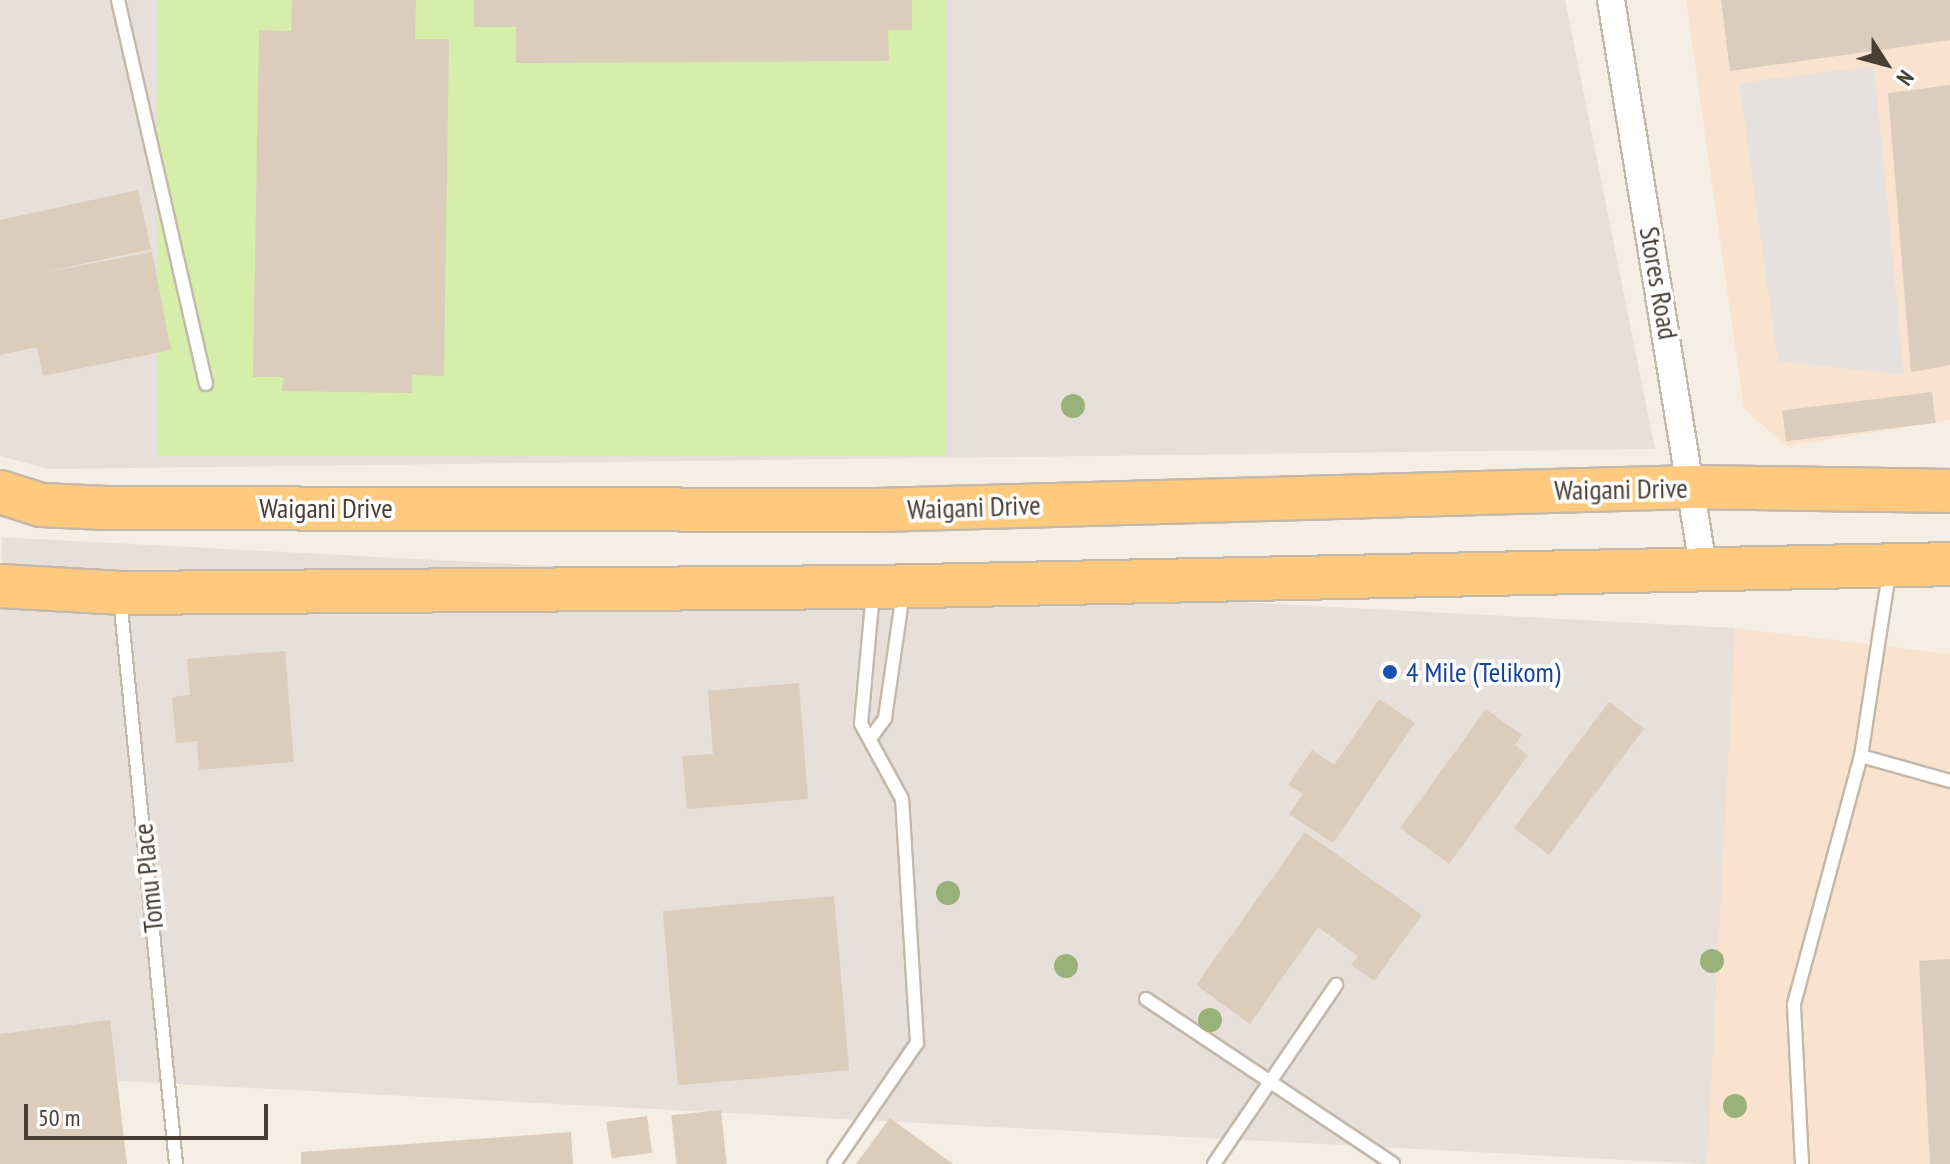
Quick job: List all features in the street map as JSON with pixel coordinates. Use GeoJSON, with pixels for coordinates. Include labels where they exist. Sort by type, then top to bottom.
{"type":"FeatureCollection","features":[{"type":"Feature","properties":{"kind":"highway","name":"Waigani Drive"},"geometry":{"type":"LineString","coordinates":[[0,492],[41,505],[106,508],[876,510],[1693,487],[1950,491]]}},
{"type":"Feature","properties":{"kind":"highway"},"geometry":{"type":"LineString","coordinates":[[0,586],[120,593],[889,586],[1703,566],[1950,564]]}},
{"type":"Feature","properties":{"kind":"street","name":"Stores Road"},"geometry":{"type":"LineString","coordinates":[[1611,0],[1693,487],[1703,566]]}},
{"type":"Feature","properties":{"kind":"lane"},"geometry":{"type":"LineString","coordinates":[[118,0],[206,384]]}},
{"type":"Feature","properties":{"kind":"lane"},"geometry":{"type":"LineString","coordinates":[[1802,1164],[1794,1004],[1861,756],[1890,563]]}},
{"type":"Feature","properties":{"kind":"lane"},"geometry":{"type":"LineString","coordinates":[[870,739],[885,718],[889,586]]}},
{"type":"Feature","properties":{"kind":"lane"},"geometry":{"type":"LineString","coordinates":[[834,1164],[917,1043],[902,799],[861,724],[889,586]]}},
{"type":"Feature","properties":{"kind":"lane","name":"Tomu Place"},"geometry":{"type":"LineString","coordinates":[[120,593],[176,1164]]}},
{"type":"Feature","properties":{"kind":"lane"},"geometry":{"type":"LineString","coordinates":[[1861,756],[1950,781]]}},
{"type":"Feature","properties":{"kind":"lane"},"geometry":{"type":"LineString","coordinates":[[1214,1164],[1336,985]]}},
{"type":"Feature","properties":{"kind":"lane"},"geometry":{"type":"LineString","coordinates":[[1146,999],[1272,1079],[1393,1164]]}},
{"type":"Feature","properties":{"kind":"shaded area"},"geometry":{"type":"Polygon","coordinates":[[[0,0],[1565,0],[1655,449],[48,469],[0,456],[0,0]]]}},
{"type":"Feature","properties":{"kind":"shaded area"},"geometry":{"type":"Polygon","coordinates":[[[1686,0],[1950,0],[1950,420],[1787,446],[1744,409],[1686,0]]]}},
{"type":"Feature","properties":{"kind":"shaded area"},"geometry":{"type":"Polygon","coordinates":[[[1874,66],[1904,375],[1778,361],[1739,83],[1874,66]]]}},
{"type":"Feature","properties":{"kind":"shaded area"},"geometry":{"type":"Polygon","coordinates":[[[2,537],[1735,628],[1707,1164],[0,1075],[2,537]]]}},
{"type":"Feature","properties":{"kind":"shaded area"},"geometry":{"type":"Polygon","coordinates":[[[1735,628],[1950,654],[1950,1164],[1703,1164],[1735,628]]]}},
{"type":"Feature","properties":{"kind":"green space"},"geometry":{"type":"Polygon","coordinates":[[[157,0],[945,0],[945,456],[157,456],[157,0]]]}},
{"type":"Feature","properties":{"kind":"building"},"geometry":{"type":"Polygon","coordinates":[[[292,0],[416,0],[415,39],[449,39],[444,376],[412,375],[412,393],[282,391],[283,377],[253,377],[259,30],[291,31],[292,0]]]}},
{"type":"Feature","properties":{"kind":"building"},"geometry":{"type":"Polygon","coordinates":[[[474,0],[912,0],[912,30],[888,30],[889,61],[516,63],[516,27],[474,27],[474,0]]]}},
{"type":"Feature","properties":{"kind":"building"},"geometry":{"type":"Polygon","coordinates":[[[1721,0],[1950,0],[1950,40],[1730,71],[1721,0]]]}},
{"type":"Feature","properties":{"kind":"building"},"geometry":{"type":"Polygon","coordinates":[[[1950,85],[1950,365],[1911,372],[1888,93],[1950,85]]]}},
{"type":"Feature","properties":{"kind":"building"},"geometry":{"type":"Polygon","coordinates":[[[138,190],[151,249],[37,274],[152,252],[171,350],[43,376],[37,347],[0,355],[0,220],[138,190]]]}},
{"type":"Feature","properties":{"kind":"building"},"geometry":{"type":"Polygon","coordinates":[[[1932,392],[1936,423],[1786,441],[1782,410],[1932,392]]]}},
{"type":"Feature","properties":{"kind":"building"},"geometry":{"type":"Polygon","coordinates":[[[285,651],[294,762],[199,770],[197,741],[176,743],[172,697],[190,695],[187,659],[285,651]]]}},
{"type":"Feature","properties":{"kind":"building"},"geometry":{"type":"Polygon","coordinates":[[[799,683],[808,799],[687,809],[682,756],[713,754],[708,691],[799,683]]]}},
{"type":"Feature","properties":{"kind":"building"},"geometry":{"type":"Polygon","coordinates":[[[1379,699],[1415,723],[1333,843],[1289,814],[1303,794],[1288,785],[1312,750],[1334,765],[1379,699]]]}},
{"type":"Feature","properties":{"kind":"building"},"geometry":{"type":"Polygon","coordinates":[[[1609,702],[1644,728],[1549,855],[1514,828],[1609,702]]]}},
{"type":"Feature","properties":{"kind":"building"},"geometry":{"type":"Polygon","coordinates":[[[1486,709],[1522,735],[1515,745],[1528,755],[1449,864],[1400,828],[1486,709]]]}},
{"type":"Feature","properties":{"kind":"building"},"geometry":{"type":"Polygon","coordinates":[[[1305,832],[1422,915],[1374,981],[1351,965],[1358,956],[1318,927],[1250,1024],[1196,985],[1305,832]]]}},
{"type":"Feature","properties":{"kind":"building"},"geometry":{"type":"Polygon","coordinates":[[[834,896],[849,1070],[678,1085],[663,911],[834,896]]]}},
{"type":"Feature","properties":{"kind":"building"},"geometry":{"type":"Polygon","coordinates":[[[1950,959],[1950,1164],[1930,1164],[1919,961],[1950,959]]]}},
{"type":"Feature","properties":{"kind":"building"},"geometry":{"type":"Polygon","coordinates":[[[110,1020],[127,1164],[0,1164],[0,1034],[110,1020]]]}},
{"type":"Feature","properties":{"kind":"building"},"geometry":{"type":"Polygon","coordinates":[[[721,1110],[727,1164],[676,1164],[671,1115],[721,1110]]]}},
{"type":"Feature","properties":{"kind":"building"},"geometry":{"type":"Polygon","coordinates":[[[647,1116],[652,1153],[612,1158],[606,1122],[647,1116]]]}},
{"type":"Feature","properties":{"kind":"building"},"geometry":{"type":"Polygon","coordinates":[[[890,1118],[953,1164],[856,1164],[890,1118]]]}},
{"type":"Feature","properties":{"kind":"building"},"geometry":{"type":"Polygon","coordinates":[[[571,1132],[573,1164],[301,1164],[301,1152],[571,1132]]]}},
{"type":"Feature","properties":{"kind":"place","name":"4 Mile (Telikom)"},"geometry":{"type":"Point","coordinates":[1390,672]}}]}
